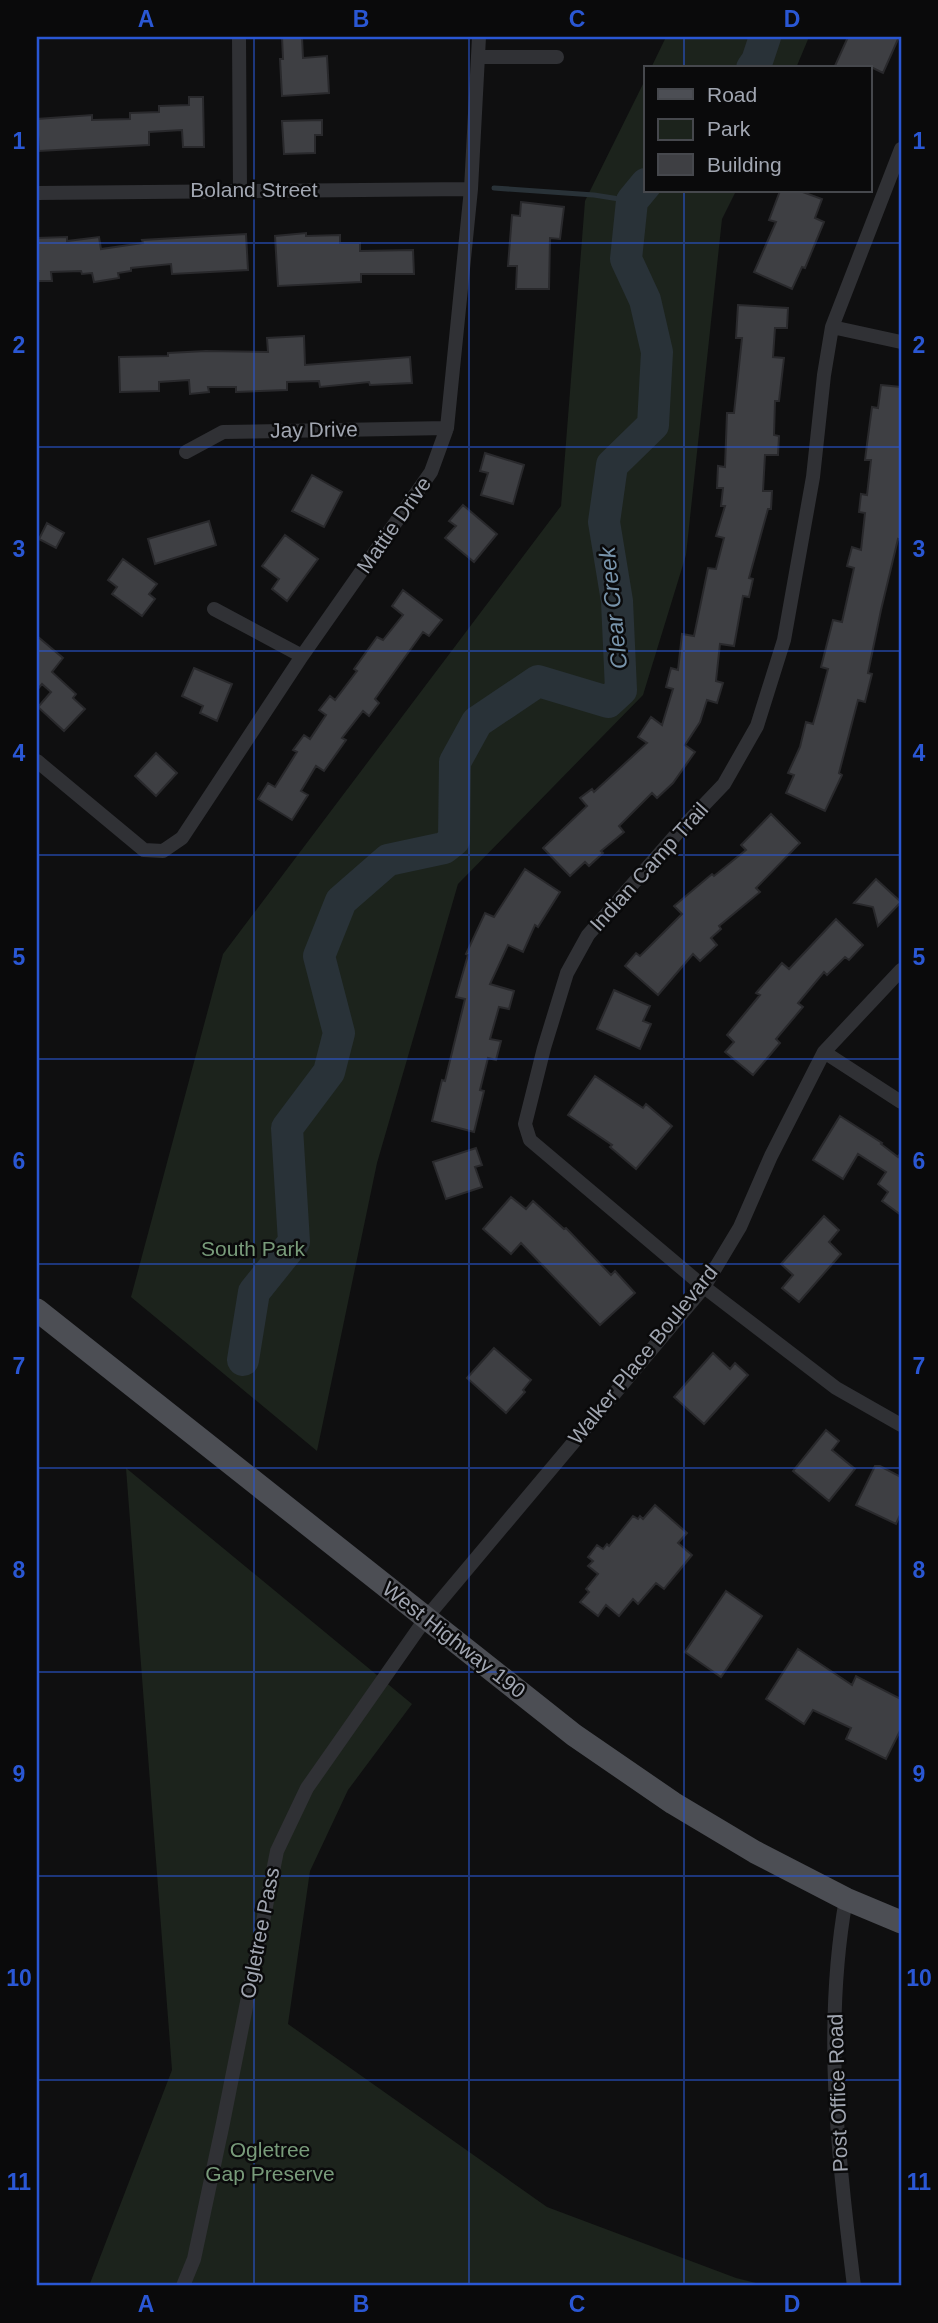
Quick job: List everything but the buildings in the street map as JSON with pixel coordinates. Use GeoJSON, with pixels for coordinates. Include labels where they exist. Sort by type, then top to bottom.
{"type":"FeatureCollection","features":[{"type":"Feature","properties":{"kind":"main road","name":"West Highway 190"},"geometry":{"type":"LineString","coordinates":[[37,1310],[574,1735],[673,1802],[755,1852],[846,1899],[901,1922]]}},
{"type":"Feature","properties":{"kind":"street"},"geometry":{"type":"LineString","coordinates":[[239,37],[240,190]]}},
{"type":"Feature","properties":{"kind":"street","name":"Mattie Drive"},"geometry":{"type":"LineString","coordinates":[[37,761],[144,849],[163,850],[182,838],[302,656],[431,472],[447,428],[471,189],[479,37]]}},
{"type":"Feature","properties":{"kind":"street"},"geometry":{"type":"LineString","coordinates":[[479,57],[557,57]]}},
{"type":"Feature","properties":{"kind":"street","name":"Indian Camp Trail"},"geometry":{"type":"LineString","coordinates":[[901,149],[832,327],[813,477],[785,640],[757,726],[724,784],[588,935],[567,974],[544,1048],[525,1124],[530,1140],[704,1287],[836,1388],[901,1425]]}},
{"type":"Feature","properties":{"kind":"street","name":"Boland Street"},"geometry":{"type":"LineString","coordinates":[[37,193],[471,189]]}},
{"type":"Feature","properties":{"kind":"street"},"geometry":{"type":"LineString","coordinates":[[832,327],[901,342]]}},
{"type":"Feature","properties":{"kind":"street","name":"Jay Drive"},"geometry":{"type":"LineString","coordinates":[[186,452],[223,432],[447,428]]}},
{"type":"Feature","properties":{"kind":"street"},"geometry":{"type":"LineString","coordinates":[[214,609],[302,656]]}},
{"type":"Feature","properties":{"kind":"street","name":"Walker Place Boulevard"},"geometry":{"type":"LineString","coordinates":[[426,1618],[704,1287],[740,1227],[771,1156],[824,1052],[901,970]]}},
{"type":"Feature","properties":{"kind":"street"},"geometry":{"type":"LineString","coordinates":[[824,1052],[901,1102]]}},
{"type":"Feature","properties":{"kind":"street","name":"Ogletree Pass"},"geometry":{"type":"LineString","coordinates":[[183,2286],[194,2259],[276,1851],[307,1788],[426,1618]]}},
{"type":"Feature","properties":{"kind":"street","name":"Post Office Road"},"geometry":{"type":"LineString","coordinates":[[846,1899],[837,1947],[834,2014],[840,2172],[854,2286]]}},
{"type":"Feature","properties":{"kind":"green space"},"geometry":{"type":"Polygon","coordinates":[[[666,37],[809,37],[797,66],[652,66],[666,37]]]}},
{"type":"Feature","properties":{"kind":"green space","name":"South Park"},"geometry":{"type":"Polygon","coordinates":[[[644,82],[644,192],[736,192],[722,219],[686,555],[643,695],[458,884],[377,1163],[317,1451],[131,1297],[223,954],[561,506],[585,201],[644,82]]]}},
{"type":"Feature","properties":{"kind":"green space","name":"Ogletree Gap Preserve"},"geometry":{"type":"Polygon","coordinates":[[[126,1468],[412,1704],[348,1790],[310,1871],[288,2024],[547,2207],[736,2278],[768,2286],[89,2286],[172,2070],[126,1468]]]}},
{"type":"Feature","properties":{"kind":"waterway","name":"Clear Creek"},"geometry":{"type":"LineString","coordinates":[[753,66],[765,37]]}},
{"type":"Feature","properties":{"kind":"waterway","name":"Clear Creek"},"geometry":{"type":"LineString","coordinates":[[243,1360],[254,1292],[294,1242],[287,1128],[329,1072],[339,1033],[319,956],[341,901],[388,860],[444,848],[454,840],[455,762],[477,722],[538,681],[608,702],[621,690],[617,601],[604,522],[612,465],[653,425],[657,352],[645,300],[626,259],[632,201],[644,186]]}},
{"type":"Feature","properties":{"kind":"waterway"},"geometry":{"type":"LineString","coordinates":[[494,188],[594,195],[632,201]]}}]}
